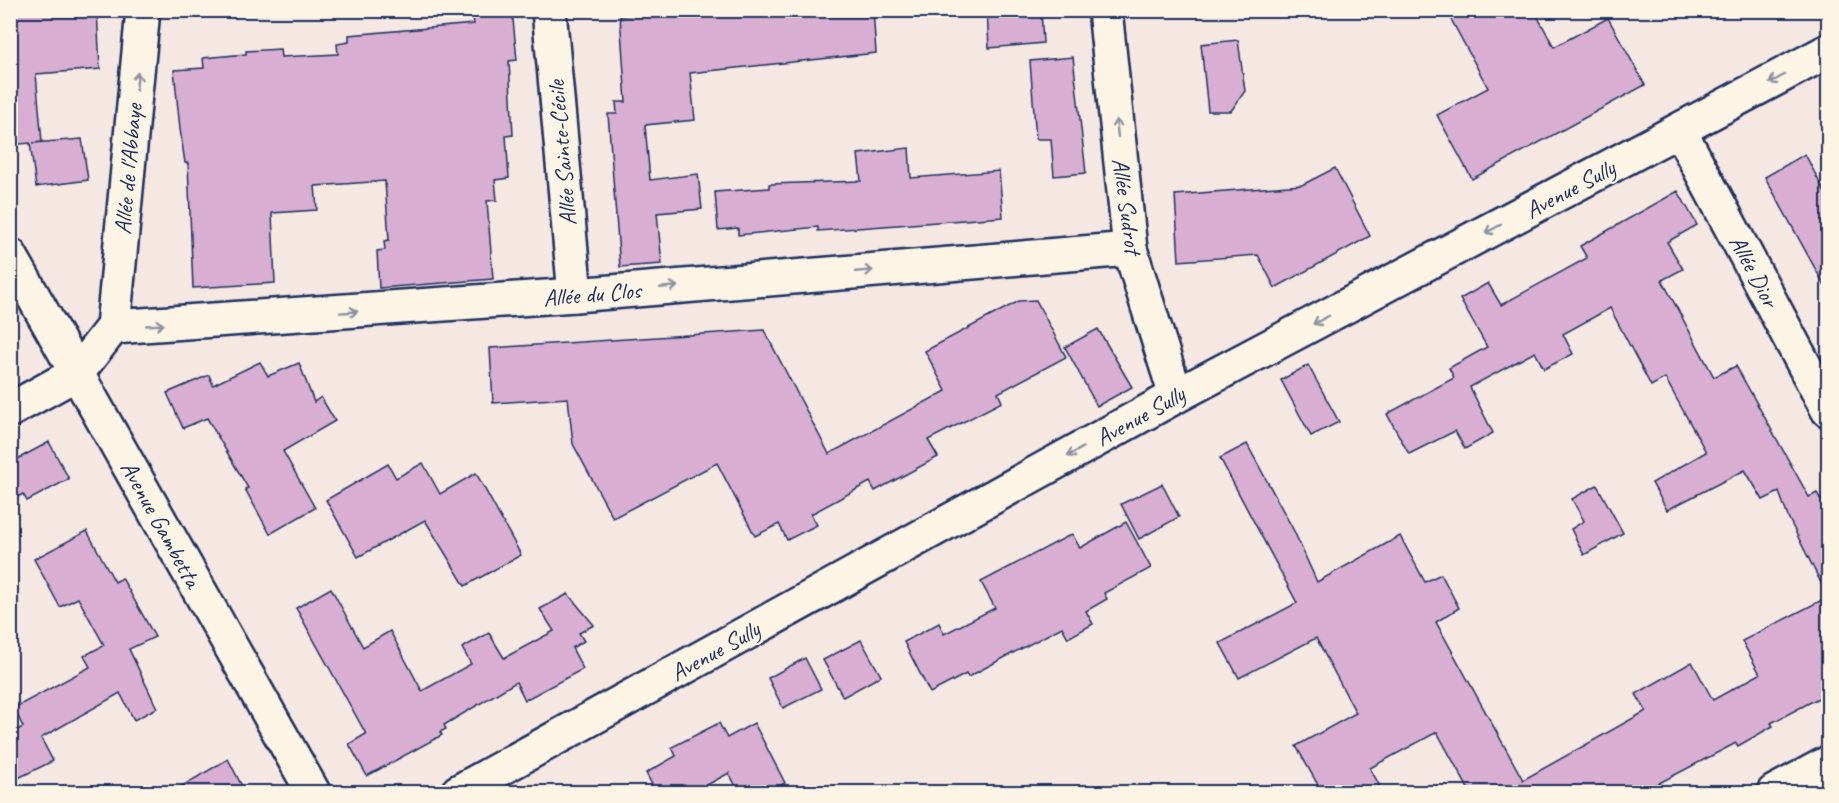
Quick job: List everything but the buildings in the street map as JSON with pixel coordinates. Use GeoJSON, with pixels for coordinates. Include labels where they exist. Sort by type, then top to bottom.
{"type":"FeatureCollection","features":[{"type":"Feature","properties":{"kind":"street","name":"Allée de l'Abbaye"},"geometry":{"type":"LineString","coordinates":[[113,327],[143,10]]}},
{"type":"Feature","properties":{"kind":"street","name":"Allée Sainte-Cécile"},"geometry":{"type":"LineString","coordinates":[[549,10],[575,295]]}},
{"type":"Feature","properties":{"kind":"street","name":"Allée Sudrot"},"geometry":{"type":"LineString","coordinates":[[1105,10],[1130,249],[1176,396]]}},
{"type":"Feature","properties":{"kind":"street","name":"Avenue Sully"},"geometry":{"type":"LineString","coordinates":[[458,792],[1176,396],[1828,51]]}},
{"type":"Feature","properties":{"kind":"street","name":"Allée Dior"},"geometry":{"type":"LineString","coordinates":[[1680,131],[1828,410]]}},
{"type":"Feature","properties":{"kind":"street","name":"Allée du Clos"},"geometry":{"type":"LineString","coordinates":[[113,327],[575,295],[1130,249]]}},
{"type":"Feature","properties":{"kind":"street","name":"Avenue Gambetta"},"geometry":{"type":"LineString","coordinates":[[10,255],[313,792]]}},
{"type":"Feature","properties":{"kind":"street"},"geometry":{"type":"LineString","coordinates":[[10,410],[77,373],[113,327]]}},
{"type":"Feature","properties":{"kind":"street"},"geometry":{"type":"LineString","coordinates":[[1774,792],[1828,763]]}}]}
